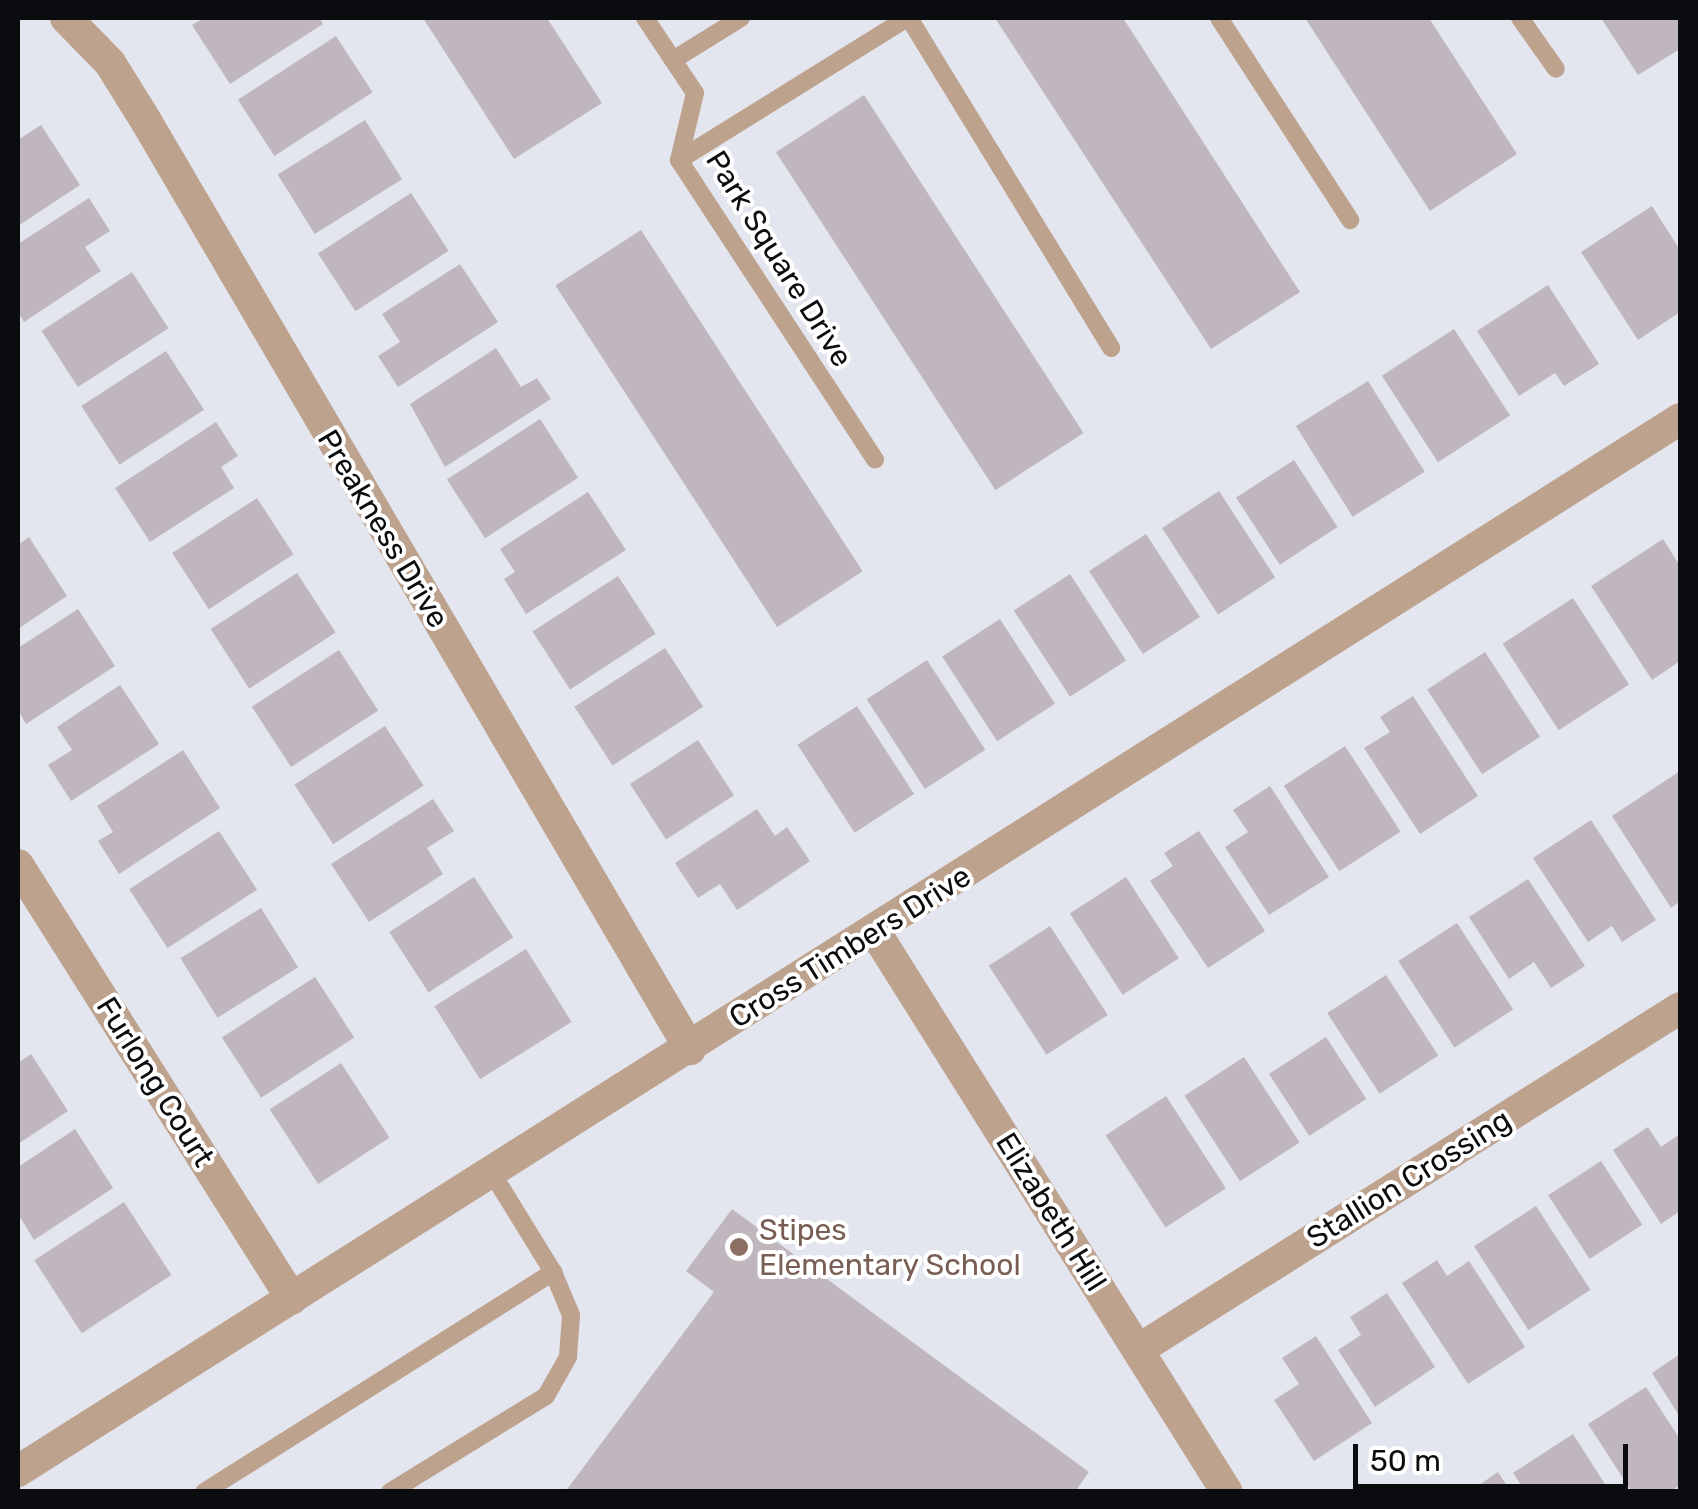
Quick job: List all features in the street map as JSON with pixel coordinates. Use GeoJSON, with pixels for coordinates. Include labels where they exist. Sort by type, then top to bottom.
{"type":"FeatureCollection","features":[{"type":"Feature","properties":{"kind":"street","name":"Preakness Drive"},"geometry":{"type":"LineString","coordinates":[[66,18],[110,63],[146,122],[690,1049]]}},
{"type":"Feature","properties":{"kind":"street","name":"Cross Timbers Drive"},"geometry":{"type":"LineString","coordinates":[[18,1472],[1680,419]]}},
{"type":"Feature","properties":{"kind":"street","name":"Furlong Court"},"geometry":{"type":"LineString","coordinates":[[18,865],[292,1299]]}},
{"type":"Feature","properties":{"kind":"street","name":"Elizabeth Hill"},"geometry":{"type":"LineString","coordinates":[[875,932],[1227,1492]]}},
{"type":"Feature","properties":{"kind":"street","name":"Stallion Crossing"},"geometry":{"type":"LineString","coordinates":[[1138,1350],[1680,1008]]}},
{"type":"Feature","properties":{"kind":"lane"},"geometry":{"type":"LineString","coordinates":[[645,18],[695,93],[679,160]]}},
{"type":"Feature","properties":{"kind":"lane"},"geometry":{"type":"LineString","coordinates":[[673,60],[741,18]]}},
{"type":"Feature","properties":{"kind":"lane","name":"Park Square Drive"},"geometry":{"type":"LineString","coordinates":[[874,460],[679,160],[908,18],[1111,348]]}},
{"type":"Feature","properties":{"kind":"lane"},"geometry":{"type":"LineString","coordinates":[[1220,18],[1350,220]]}},
{"type":"Feature","properties":{"kind":"lane"},"geometry":{"type":"LineString","coordinates":[[1520,18],[1556,69]]}},
{"type":"Feature","properties":{"kind":"lane"},"geometry":{"type":"LineString","coordinates":[[390,1492],[546,1396],[568,1357],[571,1316],[553,1272],[492,1173]]}},
{"type":"Feature","properties":{"kind":"lane"},"geometry":{"type":"LineString","coordinates":[[204,1492],[553,1272]]}},
{"type":"Feature","properties":{"kind":"building"},"geometry":{"type":"Polygon","coordinates":[[[204,18],[319,18],[323,24],[230,84],[192,25],[204,18]]]}},
{"type":"Feature","properties":{"kind":"building"},"geometry":{"type":"Polygon","coordinates":[[[423,18],[547,18],[602,103],[514,159],[423,18]]]}},
{"type":"Feature","properties":{"kind":"building"},"geometry":{"type":"Polygon","coordinates":[[[995,18],[1123,18],[1300,292],[1211,349],[995,18]]]}},
{"type":"Feature","properties":{"kind":"building"},"geometry":{"type":"Polygon","coordinates":[[[1305,18],[1429,18],[1517,154],[1430,211],[1305,18]]]}},
{"type":"Feature","properties":{"kind":"building"},"geometry":{"type":"Polygon","coordinates":[[[1601,18],[1680,18],[1680,49],[1638,75],[1601,18]]]}},
{"type":"Feature","properties":{"kind":"building"},"geometry":{"type":"Polygon","coordinates":[[[336,36],[372,92],[274,156],[238,100],[336,36]]]}},
{"type":"Feature","properties":{"kind":"building"},"geometry":{"type":"Polygon","coordinates":[[[864,95],[1083,433],[995,490],[776,152],[864,95]]]}},
{"type":"Feature","properties":{"kind":"building"},"geometry":{"type":"Polygon","coordinates":[[[365,120],[402,179],[315,234],[278,175],[365,120]]]}},
{"type":"Feature","properties":{"kind":"building"},"geometry":{"type":"Polygon","coordinates":[[[41,125],[80,185],[18,226],[18,140],[41,125]]]}},
{"type":"Feature","properties":{"kind":"building"},"geometry":{"type":"Polygon","coordinates":[[[411,193],[449,251],[355,311],[318,253],[411,193]]]}},
{"type":"Feature","properties":{"kind":"building"},"geometry":{"type":"Polygon","coordinates":[[[89,198],[110,231],[85,247],[101,271],[24,322],[18,312],[18,244],[89,198]]]}},
{"type":"Feature","properties":{"kind":"building"},"geometry":{"type":"Polygon","coordinates":[[[1652,206],[1680,250],[1680,312],[1638,340],[1581,252],[1652,206]]]}},
{"type":"Feature","properties":{"kind":"building"},"geometry":{"type":"Polygon","coordinates":[[[641,230],[863,571],[777,627],[555,286],[641,230]]]}},
{"type":"Feature","properties":{"kind":"building"},"geometry":{"type":"Polygon","coordinates":[[[460,264],[498,322],[398,387],[378,356],[400,342],[382,314],[460,264]]]}},
{"type":"Feature","properties":{"kind":"building"},"geometry":{"type":"Polygon","coordinates":[[[132,272],[168,328],[78,387],[41,331],[132,272]]]}},
{"type":"Feature","properties":{"kind":"building"},"geometry":{"type":"Polygon","coordinates":[[[1548,285],[1599,364],[1564,386],[1555,373],[1519,396],[1477,331],[1548,285]]]}},
{"type":"Feature","properties":{"kind":"building"},"geometry":{"type":"Polygon","coordinates":[[[1454,329],[1510,415],[1438,462],[1382,376],[1454,329]]]}},
{"type":"Feature","properties":{"kind":"building"},"geometry":{"type":"Polygon","coordinates":[[[496,348],[521,387],[537,378],[551,399],[445,467],[410,404],[496,348]]]}},
{"type":"Feature","properties":{"kind":"building"},"geometry":{"type":"Polygon","coordinates":[[[166,351],[204,410],[119,465],[81,406],[166,351]]]}},
{"type":"Feature","properties":{"kind":"building"},"geometry":{"type":"Polygon","coordinates":[[[1368,381],[1425,472],[1353,517],[1296,426],[1368,381]]]}},
{"type":"Feature","properties":{"kind":"building"},"geometry":{"type":"Polygon","coordinates":[[[540,419],[578,478],[485,538],[447,479],[540,419]]]}},
{"type":"Feature","properties":{"kind":"building"},"geometry":{"type":"Polygon","coordinates":[[[216,422],[238,456],[221,467],[234,488],[150,542],[115,488],[216,422]]]}},
{"type":"Feature","properties":{"kind":"building"},"geometry":{"type":"Polygon","coordinates":[[[1294,460],[1338,527],[1280,565],[1236,498],[1294,460]]]}},
{"type":"Feature","properties":{"kind":"building"},"geometry":{"type":"Polygon","coordinates":[[[1219,491],[1275,577],[1218,614],[1162,528],[1219,491]]]}},
{"type":"Feature","properties":{"kind":"building"},"geometry":{"type":"Polygon","coordinates":[[[588,492],[626,550],[526,614],[504,579],[515,572],[500,549],[588,492]]]}},
{"type":"Feature","properties":{"kind":"building"},"geometry":{"type":"Polygon","coordinates":[[[257,498],[293,554],[209,609],[172,553],[257,498]]]}},
{"type":"Feature","properties":{"kind":"building"},"geometry":{"type":"Polygon","coordinates":[[[1146,534],[1200,617],[1143,654],[1089,571],[1146,534]]]}},
{"type":"Feature","properties":{"kind":"building"},"geometry":{"type":"Polygon","coordinates":[[[29,537],[67,596],[18,629],[18,545],[29,537]]]}},
{"type":"Feature","properties":{"kind":"building"},"geometry":{"type":"Polygon","coordinates":[[[1663,539],[1680,566],[1680,661],[1652,680],[1591,586],[1663,539]]]}},
{"type":"Feature","properties":{"kind":"building"},"geometry":{"type":"Polygon","coordinates":[[[297,573],[336,633],[249,689],[211,629],[297,573]]]}},
{"type":"Feature","properties":{"kind":"building"},"geometry":{"type":"Polygon","coordinates":[[[1070,574],[1126,660],[1070,697],[1014,610],[1070,574]]]}},
{"type":"Feature","properties":{"kind":"building"},"geometry":{"type":"Polygon","coordinates":[[[618,576],[656,634],[570,689],[532,632],[618,576]]]}},
{"type":"Feature","properties":{"kind":"building"},"geometry":{"type":"Polygon","coordinates":[[[1573,598],[1629,684],[1559,730],[1503,644],[1573,598]]]}},
{"type":"Feature","properties":{"kind":"building"},"geometry":{"type":"Polygon","coordinates":[[[78,609],[115,666],[26,724],[18,710],[18,648],[78,609]]]}},
{"type":"Feature","properties":{"kind":"building"},"geometry":{"type":"Polygon","coordinates":[[[1000,619],[1055,704],[997,741],[942,657],[1000,619]]]}},
{"type":"Feature","properties":{"kind":"building"},"geometry":{"type":"Polygon","coordinates":[[[665,648],[703,707],[613,766],[574,707],[665,648]]]}},
{"type":"Feature","properties":{"kind":"building"},"geometry":{"type":"Polygon","coordinates":[[[339,650],[378,710],[291,767],[252,707],[339,650]]]}},
{"type":"Feature","properties":{"kind":"building"},"geometry":{"type":"Polygon","coordinates":[[[1485,652],[1540,737],[1482,774],[1427,690],[1485,652]]]}},
{"type":"Feature","properties":{"kind":"building"},"geometry":{"type":"Polygon","coordinates":[[[927,660],[985,750],[925,789],[867,699],[927,660]]]}},
{"type":"Feature","properties":{"kind":"building"},"geometry":{"type":"Polygon","coordinates":[[[120,685],[159,744],[71,801],[48,765],[72,750],[57,727],[120,685]]]}},
{"type":"Feature","properties":{"kind":"building"},"geometry":{"type":"Polygon","coordinates":[[[1413,696],[1478,796],[1420,834],[1364,748],[1390,732],[1380,717],[1413,696]]]}},
{"type":"Feature","properties":{"kind":"building"},"geometry":{"type":"Polygon","coordinates":[[[857,706],[914,794],[855,833],[797,745],[857,706]]]}},
{"type":"Feature","properties":{"kind":"building"},"geometry":{"type":"Polygon","coordinates":[[[385,726],[424,786],[333,844],[294,785],[385,726]]]}},
{"type":"Feature","properties":{"kind":"building"},"geometry":{"type":"Polygon","coordinates":[[[698,740],[734,795],[666,839],[630,784],[698,740]]]}},
{"type":"Feature","properties":{"kind":"building"},"geometry":{"type":"Polygon","coordinates":[[[1345,746],[1401,832],[1339,871],[1284,786],[1345,746]]]}},
{"type":"Feature","properties":{"kind":"building"},"geometry":{"type":"Polygon","coordinates":[[[183,750],[220,808],[119,874],[98,841],[113,832],[97,806],[183,750]]]}},
{"type":"Feature","properties":{"kind":"building"},"geometry":{"type":"Polygon","coordinates":[[[1680,771],[1680,901],[1671,908],[1612,816],[1680,771]]]}},
{"type":"Feature","properties":{"kind":"building"},"geometry":{"type":"Polygon","coordinates":[[[1270,786],[1329,877],[1269,915],[1225,847],[1248,832],[1233,810],[1270,786]]]}},
{"type":"Feature","properties":{"kind":"building"},"geometry":{"type":"Polygon","coordinates":[[[433,799],[454,831],[427,848],[443,874],[369,922],[331,864],[433,799]]]}},
{"type":"Feature","properties":{"kind":"building"},"geometry":{"type":"Polygon","coordinates":[[[757,809],[775,836],[787,827],[810,861],[737,910],[720,884],[698,898],[675,863],[757,809]]]}},
{"type":"Feature","properties":{"kind":"building"},"geometry":{"type":"Polygon","coordinates":[[[1591,820],[1656,920],[1622,942],[1612,926],[1588,942],[1533,858],[1591,820]]]}},
{"type":"Feature","properties":{"kind":"building"},"geometry":{"type":"Polygon","coordinates":[[[219,831],[257,890],[167,948],[129,889],[219,831]]]}},
{"type":"Feature","properties":{"kind":"building"},"geometry":{"type":"Polygon","coordinates":[[[1199,831],[1265,931],[1208,968],[1150,881],[1173,866],[1164,853],[1199,831]]]}},
{"type":"Feature","properties":{"kind":"building"},"geometry":{"type":"Polygon","coordinates":[[[474,877],[513,937],[429,992],[389,932],[474,877]]]}},
{"type":"Feature","properties":{"kind":"building"},"geometry":{"type":"Polygon","coordinates":[[[1126,877],[1179,958],[1123,995],[1070,913],[1126,877]]]}},
{"type":"Feature","properties":{"kind":"building"},"geometry":{"type":"Polygon","coordinates":[[[1528,879],[1585,966],[1551,988],[1534,962],[1509,979],[1469,917],[1528,879]]]}},
{"type":"Feature","properties":{"kind":"building"},"geometry":{"type":"Polygon","coordinates":[[[261,908],[298,967],[218,1018],[180,958],[261,908]]]}},
{"type":"Feature","properties":{"kind":"building"},"geometry":{"type":"Polygon","coordinates":[[[1457,923],[1513,1009],[1454,1048],[1398,961],[1457,923]]]}},
{"type":"Feature","properties":{"kind":"building"},"geometry":{"type":"Polygon","coordinates":[[[1050,926],[1108,1015],[1047,1055],[989,966],[1050,926]]]}},
{"type":"Feature","properties":{"kind":"building"},"geometry":{"type":"Polygon","coordinates":[[[526,949],[572,1022],[480,1079],[434,1006],[526,949]]]}},
{"type":"Feature","properties":{"kind":"building"},"geometry":{"type":"Polygon","coordinates":[[[1386,975],[1438,1056],[1380,1094],[1327,1013],[1386,975]]]}},
{"type":"Feature","properties":{"kind":"building"},"geometry":{"type":"Polygon","coordinates":[[[315,977],[354,1037],[261,1098],[222,1037],[315,977]]]}},
{"type":"Feature","properties":{"kind":"building"},"geometry":{"type":"Polygon","coordinates":[[[1326,1037],[1366,1099],[1309,1136],[1269,1074],[1326,1037]]]}},
{"type":"Feature","properties":{"kind":"building"},"geometry":{"type":"Polygon","coordinates":[[[31,1054],[68,1111],[18,1144],[18,1063],[31,1054]]]}},
{"type":"Feature","properties":{"kind":"building"},"geometry":{"type":"Polygon","coordinates":[[[1244,1057],[1300,1143],[1240,1181],[1184,1096],[1244,1057]]]}},
{"type":"Feature","properties":{"kind":"building"},"geometry":{"type":"Polygon","coordinates":[[[341,1063],[389,1138],[318,1184],[270,1109],[341,1063]]]}},
{"type":"Feature","properties":{"kind":"building"},"geometry":{"type":"Polygon","coordinates":[[[1166,1096],[1226,1188],[1166,1227],[1106,1135],[1166,1096]]]}},
{"type":"Feature","properties":{"kind":"building"},"geometry":{"type":"Polygon","coordinates":[[[1648,1127],[1661,1147],[1680,1134],[1680,1211],[1661,1224],[1613,1150],[1648,1127]]]}},
{"type":"Feature","properties":{"kind":"building"},"geometry":{"type":"Polygon","coordinates":[[[75,1129],[113,1188],[34,1240],[18,1214],[18,1167],[75,1129]]]}},
{"type":"Feature","properties":{"kind":"building"},"geometry":{"type":"Polygon","coordinates":[[[1601,1161],[1642,1225],[1590,1259],[1548,1195],[1601,1161]]]}},
{"type":"Feature","properties":{"kind":"building"},"geometry":{"type":"Polygon","coordinates":[[[124,1202],[171,1275],[82,1333],[34,1260],[124,1202]]]}},
{"type":"Feature","properties":{"kind":"building"},"geometry":{"type":"Polygon","coordinates":[[[1536,1206],[1590,1290],[1528,1330],[1474,1246],[1536,1206]]]}},
{"type":"Feature","properties":{"kind":"building"},"geometry":{"type":"Polygon","coordinates":[[[732,1209],[1089,1472],[1075,1492],[565,1492],[714,1292],[686,1271],[732,1209]]]}},
{"type":"Feature","properties":{"kind":"building"},"geometry":{"type":"Polygon","coordinates":[[[1437,1260],[1447,1276],[1469,1261],[1525,1347],[1468,1384],[1402,1283],[1437,1260]]]}},
{"type":"Feature","properties":{"kind":"building"},"geometry":{"type":"Polygon","coordinates":[[[1387,1293],[1435,1367],[1375,1407],[1338,1350],[1361,1335],[1350,1317],[1387,1293]]]}},
{"type":"Feature","properties":{"kind":"building"},"geometry":{"type":"Polygon","coordinates":[[[1316,1336],[1372,1423],[1314,1461],[1274,1400],[1299,1384],[1282,1358],[1316,1336]]]}},
{"type":"Feature","properties":{"kind":"building"},"geometry":{"type":"Polygon","coordinates":[[[1680,1354],[1680,1417],[1652,1373],[1680,1354]]]}},
{"type":"Feature","properties":{"kind":"building"},"geometry":{"type":"Polygon","coordinates":[[[1646,1387],[1680,1439],[1680,1485],[1670,1492],[1632,1492],[1588,1424],[1646,1387]]]}},
{"type":"Feature","properties":{"kind":"building"},"geometry":{"type":"Polygon","coordinates":[[[1573,1434],[1610,1492],[1526,1492],[1513,1473],[1573,1434]]]}},
{"type":"Feature","properties":{"kind":"building"},"geometry":{"type":"Polygon","coordinates":[[[1498,1472],[1511,1492],[1469,1492],[1498,1472]]]}},
{"type":"Feature","properties":{"kind":"place","name":"Stipes Elementary School"},"geometry":{"type":"Point","coordinates":[739,1247]}}]}
